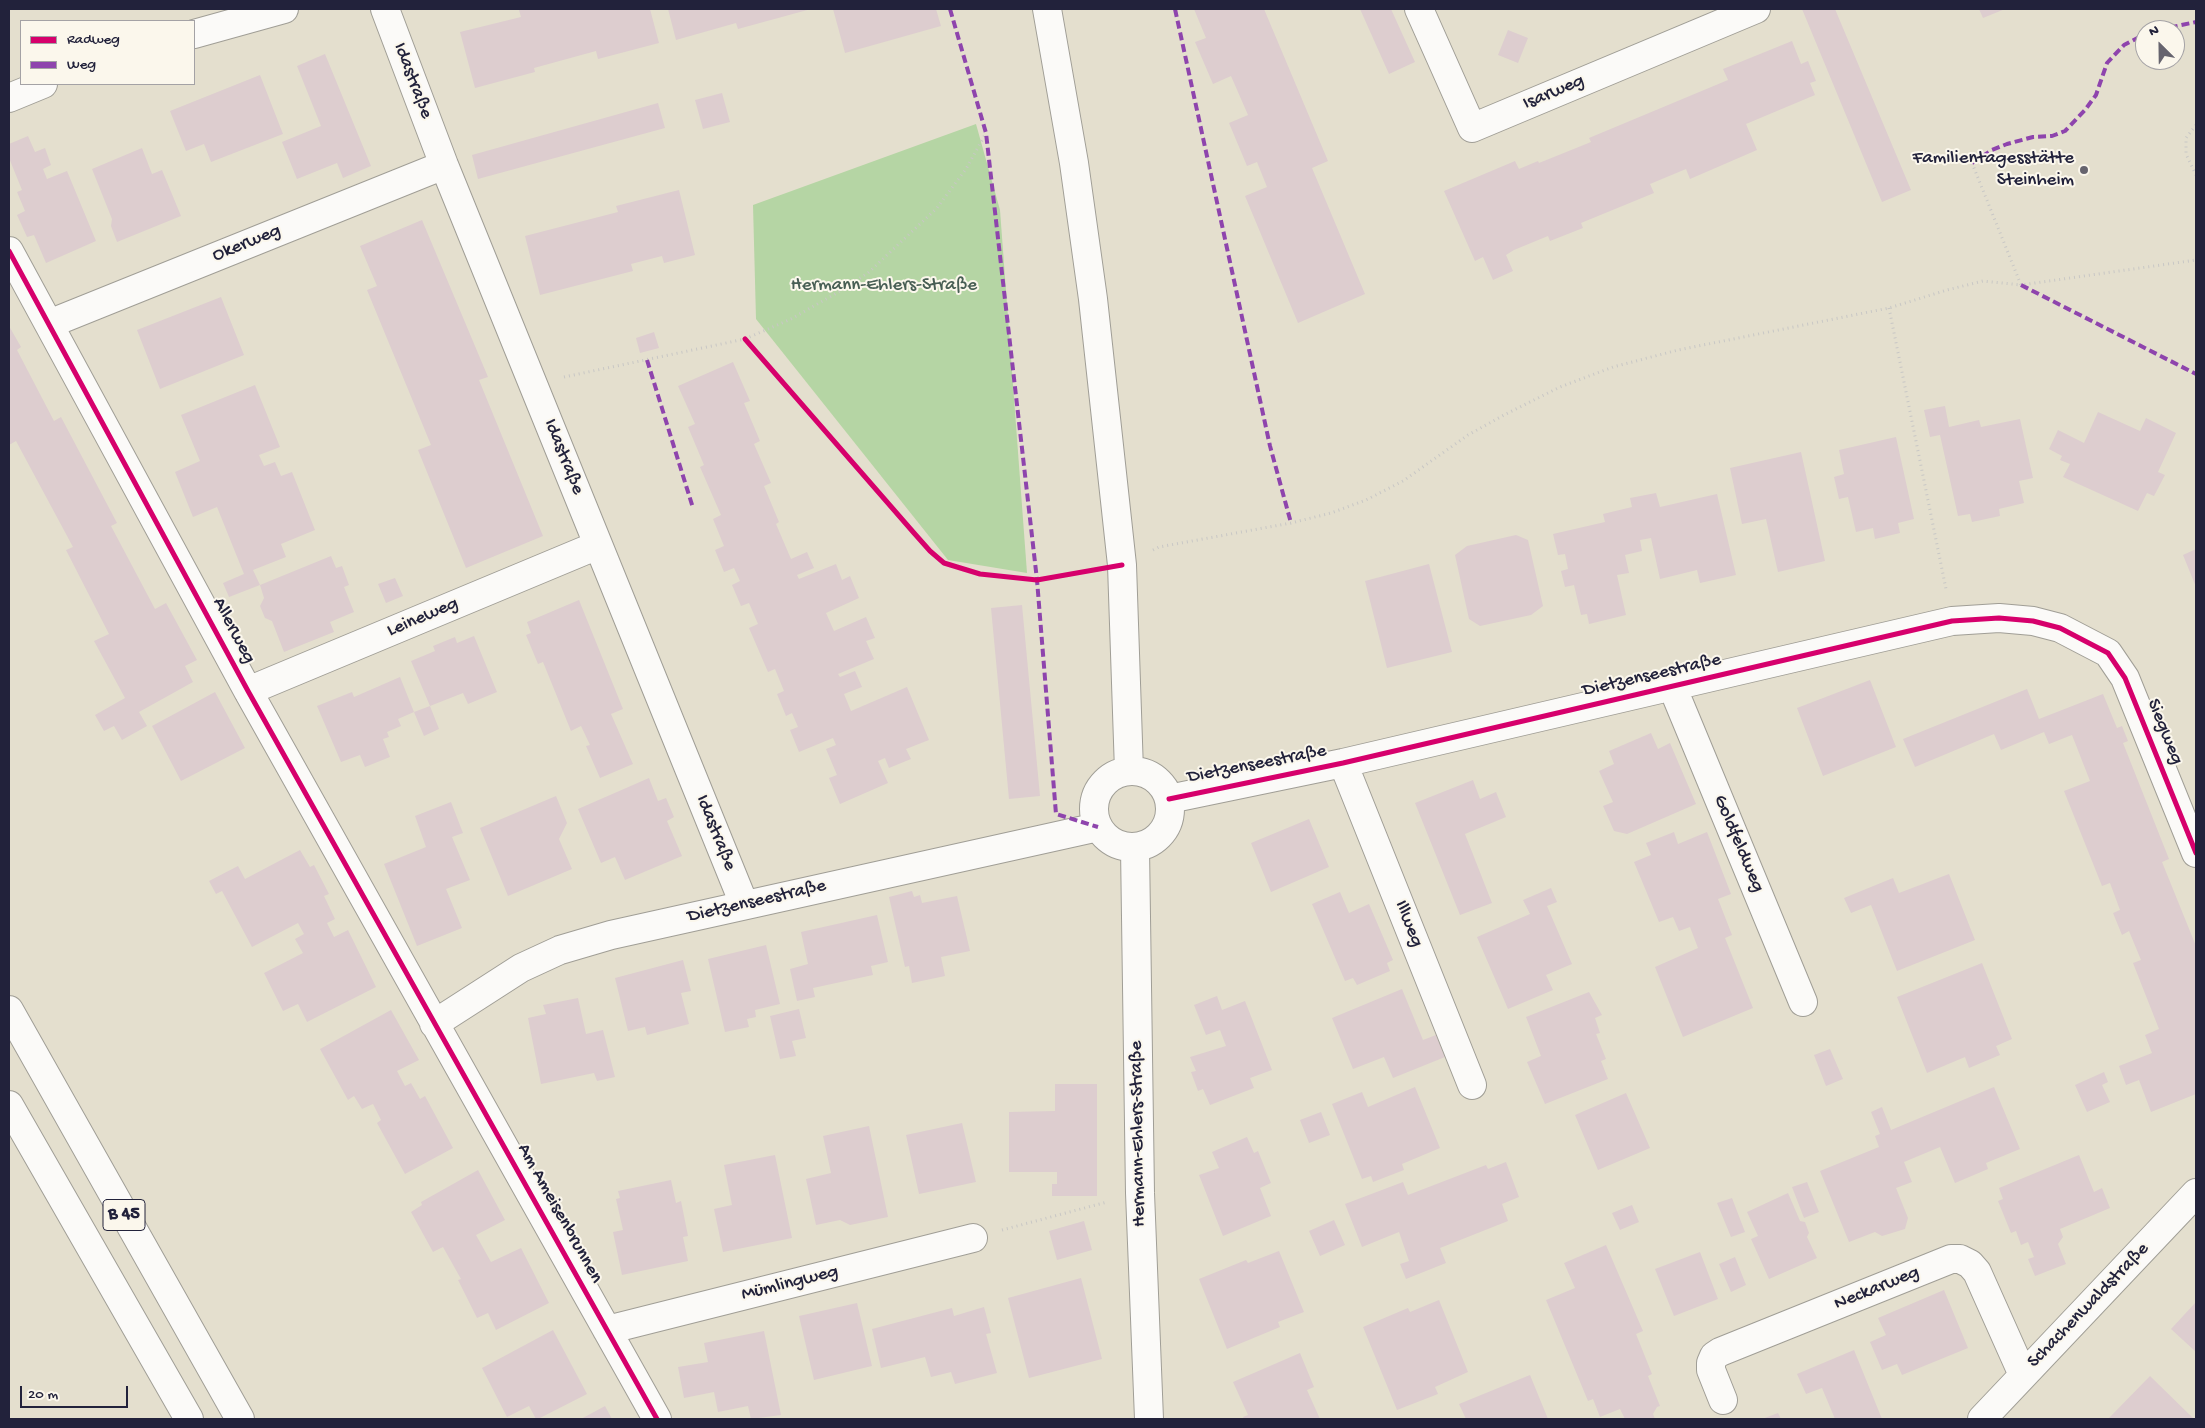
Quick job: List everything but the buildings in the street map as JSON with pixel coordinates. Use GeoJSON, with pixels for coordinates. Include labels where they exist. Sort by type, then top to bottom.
{"type":"FeatureCollection","features":[{"type":"Feature","properties":{"kind":"main road"},"geometry":{"type":"LineString","coordinates":[[195,34],[284,9]]}},
{"type":"Feature","properties":{"kind":"main road","name":"Idastraße"},"geometry":{"type":"LineString","coordinates":[[385,9],[444,165],[744,904]]}},
{"type":"Feature","properties":{"kind":"main road"},"geometry":{"type":"LineString","coordinates":[[1047,9],[1074,163],[1092,289],[1122,565],[1129,771]]}},
{"type":"Feature","properties":{"kind":"main road","name":"Isarweg"},"geometry":{"type":"LineString","coordinates":[[1419,9],[1472,128],[1756,9]]}},
{"type":"Feature","properties":{"kind":"main road"},"geometry":{"type":"LineString","coordinates":[[9,98],[41,85]]}},
{"type":"Feature","properties":{"kind":"main road","name":"Okerweg"},"geometry":{"type":"LineString","coordinates":[[49,324],[444,165]]}},
{"type":"Feature","properties":{"kind":"main road","name":"Allerweg"},"geometry":{"type":"LineString","coordinates":[[9,251],[248,691],[434,1024]]}},
{"type":"Feature","properties":{"kind":"main road","name":"Leineweg"},"geometry":{"type":"LineString","coordinates":[[248,691],[598,545]]}},
{"type":"Feature","properties":{"kind":"main road","name":"Dietzenseestraße"},"geometry":{"type":"LineString","coordinates":[[1169,798],[1343,764],[1952,621],[1999,618],[2033,621],[2060,628],[2108,653],[2126,678]]}},
{"type":"Feature","properties":{"kind":"main road","name":"Siegweg"},"geometry":{"type":"LineString","coordinates":[[2126,678],[2196,854]]}},
{"type":"Feature","properties":{"kind":"main road","name":"Goldfeldweg"},"geometry":{"type":"LineString","coordinates":[[1672,686],[1803,1002]]}},
{"type":"Feature","properties":{"kind":"main road","name":"Illweg"},"geometry":{"type":"LineString","coordinates":[[1343,764],[1472,1084]]}},
{"type":"Feature","properties":{"kind":"main road"},"geometry":{"type":"LineString","coordinates":[[1129,771],[1150,775],[1165,789],[1169,798],[1171,810],[1169,821],[1164,831],[1156,840],[1135,848],[1113,843],[1104,836],[1094,817],[1094,806],[1099,791],[1109,779],[1118,773],[1129,771]]}},
{"type":"Feature","properties":{"kind":"main road","name":"Dietzenseestraße"},"geometry":{"type":"LineString","coordinates":[[434,1024],[521,968],[560,950],[611,935],[744,904],[1098,827]]}},
{"type":"Feature","properties":{"kind":"main road","name":"Hermann-Ehlers-Straße"},"geometry":{"type":"LineString","coordinates":[[1135,848],[1140,1193],[1149,1419]]}},
{"type":"Feature","properties":{"kind":"main road","name":"B 45"},"geometry":{"type":"LineString","coordinates":[[9,1010],[240,1419]]}},
{"type":"Feature","properties":{"kind":"main road","name":"Am Ameisenbrunnen"},"geometry":{"type":"LineString","coordinates":[[434,1024],[657,1419]]}},
{"type":"Feature","properties":{"kind":"main road","name":"B 45"},"geometry":{"type":"LineString","coordinates":[[9,1105],[189,1419]]}},
{"type":"Feature","properties":{"kind":"main road","name":"Schachenwaldstraße"},"geometry":{"type":"LineString","coordinates":[[1982,1419],[2196,1193]]}},
{"type":"Feature","properties":{"kind":"main road","name":"Mümlingweg"},"geometry":{"type":"LineString","coordinates":[[607,1330],[973,1238]]}},
{"type":"Feature","properties":{"kind":"main road","name":"Neckarweg"},"geometry":{"type":"LineString","coordinates":[[1723,1400],[1711,1370],[1714,1356],[1720,1352],[1951,1260],[1960,1260],[1970,1264],[1977,1272],[2023,1376]]}},
{"type":"Feature","properties":{"kind":"path"},"geometry":{"type":"LineString","coordinates":[[2196,125],[2186,138],[2186,154],[2196,175]]}},
{"type":"Feature","properties":{"kind":"path"},"geometry":{"type":"LineString","coordinates":[[533,384],[745,339],[792,319],[868,272],[903,241],[937,208],[966,170],[986,133]]}},
{"type":"Feature","properties":{"kind":"path"},"geometry":{"type":"LineString","coordinates":[[1972,163],[2021,285]]}},
{"type":"Feature","properties":{"kind":"path"},"geometry":{"type":"LineString","coordinates":[[1122,565],[1160,547],[1291,524],[1331,513],[1366,500],[1403,481],[1468,435],[1504,415],[1560,387],[1613,367],[1678,350],[1889,308],[1947,290],[1983,282],[2021,285],[2196,260]]}},
{"type":"Feature","properties":{"kind":"path"},"geometry":{"type":"LineString","coordinates":[[1889,308],[1952,621]]}},
{"type":"Feature","properties":{"kind":"path"},"geometry":{"type":"LineString","coordinates":[[973,1238],[1140,1193]]}},
{"type":"Feature","properties":{"kind":"green space","name":"Hermann-Ehlers-Straße"},"geometry":{"type":"Polygon","coordinates":[[[976,124],[1000,210],[1027,573],[948,560],[756,319],[753,205],[976,124]]]}},
{"type":"Feature","properties":{"kind":"marked path"},"geometry":{"type":"LineString","coordinates":[[950,9],[986,133],[1037,580],[1056,814],[1098,827]]}},
{"type":"Feature","properties":{"kind":"marked path"},"geometry":{"type":"LineString","coordinates":[[1175,9],[1270,446],[1291,523]]}},
{"type":"Feature","properties":{"kind":"marked path"},"geometry":{"type":"LineString","coordinates":[[2185,24],[2196,22]]}},
{"type":"Feature","properties":{"kind":"marked path"},"geometry":{"type":"LineString","coordinates":[[1972,163],[1992,150],[2007,144],[2033,137],[2052,136],[2065,131],[2096,95],[2107,63],[2124,45],[2135,39]]}},
{"type":"Feature","properties":{"kind":"marked path"},"geometry":{"type":"LineString","coordinates":[[2021,285],[2196,374]]}},
{"type":"Feature","properties":{"kind":"marked path"},"geometry":{"type":"LineString","coordinates":[[647,360],[693,508]]}},
{"type":"Feature","properties":{"kind":"cycle path"},"geometry":{"type":"LineString","coordinates":[[9,251],[248,691],[657,1419]]}},
{"type":"Feature","properties":{"kind":"cycle path"},"geometry":{"type":"LineString","coordinates":[[745,339],[914,533],[944,563],[980,574],[1037,580],[1122,565]]}},
{"type":"Feature","properties":{"kind":"cycle path"},"geometry":{"type":"LineString","coordinates":[[1169,799],[1343,763],[1952,621],[1999,618],[2033,621],[2060,628],[2108,653],[2125,678],[2196,853]]}},
{"type":"Feature","properties":{"kind":"place","name":"Familientagesstätte Steinheim"},"geometry":{"type":"Point","coordinates":[2084,170]}}]}
